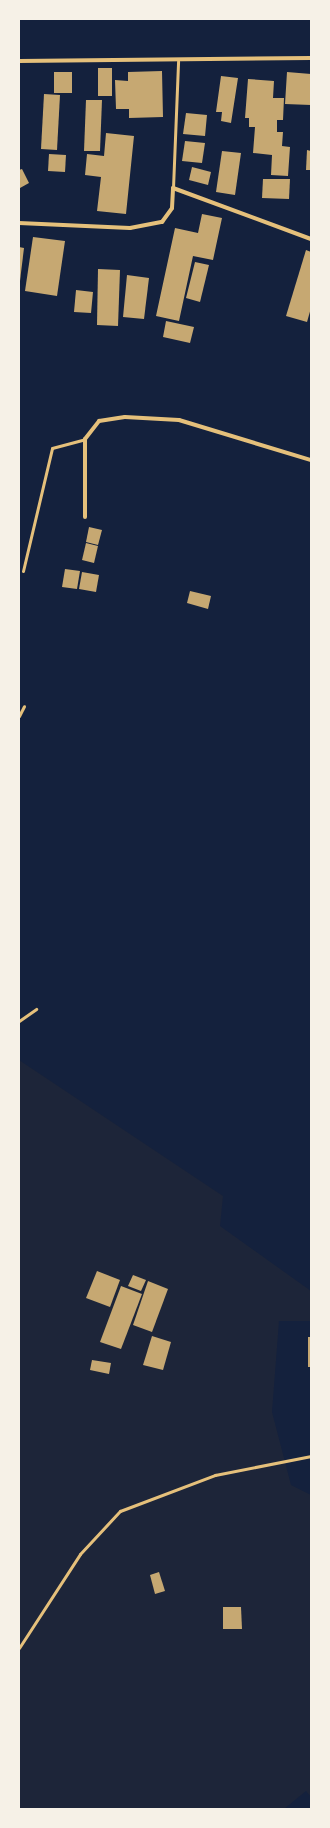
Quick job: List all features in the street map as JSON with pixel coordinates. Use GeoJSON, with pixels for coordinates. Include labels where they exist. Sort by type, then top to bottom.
{"type":"FeatureCollection","features":[{"type":"Feature","properties":{"kind":"street"},"geometry":{"type":"LineString","coordinates":[[19,61],[178,61],[311,58]]}},
{"type":"Feature","properties":{"kind":"street"},"geometry":{"type":"LineString","coordinates":[[19,224],[130,228],[162,222],[172,208],[173,188],[311,239]]}},
{"type":"Feature","properties":{"kind":"street"},"geometry":{"type":"LineString","coordinates":[[85,517],[85,439],[99,420],[125,417],[179,420],[311,460]]}},
{"type":"Feature","properties":{"kind":"lane"},"geometry":{"type":"LineString","coordinates":[[173,188],[178,61]]}},
{"type":"Feature","properties":{"kind":"lane"},"geometry":{"type":"LineString","coordinates":[[23,571],[52,448],[85,439]]}},
{"type":"Feature","properties":{"kind":"lane"},"geometry":{"type":"LineString","coordinates":[[19,716],[24,706]]}},
{"type":"Feature","properties":{"kind":"lane"},"geometry":{"type":"LineString","coordinates":[[19,1021],[36,1009]]}},
{"type":"Feature","properties":{"kind":"lane"},"geometry":{"type":"LineString","coordinates":[[19,1648],[80,1554],[120,1511],[215,1475],[311,1456]]}},
{"type":"Feature","properties":{"kind":"shaded area"},"geometry":{"type":"Polygon","coordinates":[[[19,1060],[223,1196],[220,1226],[311,1291],[311,1321],[279,1321],[272,1412],[291,1485],[311,1495],[311,1797],[306,1791],[284,1809],[19,1809],[19,1060]]]}},
{"type":"Feature","properties":{"kind":"building"},"geometry":{"type":"Polygon","coordinates":[[[98,68],[112,68],[112,96],[98,96],[98,68]]]}},
{"type":"Feature","properties":{"kind":"building"},"geometry":{"type":"Polygon","coordinates":[[[162,71],[163,117],[129,118],[129,109],[116,109],[115,80],[128,81],[128,72],[162,71]]]}},
{"type":"Feature","properties":{"kind":"building"},"geometry":{"type":"Polygon","coordinates":[[[54,72],[72,72],[72,93],[54,93],[54,72]]]}},
{"type":"Feature","properties":{"kind":"building"},"geometry":{"type":"Polygon","coordinates":[[[287,72],[311,74],[311,105],[285,104],[287,72]]]}},
{"type":"Feature","properties":{"kind":"building"},"geometry":{"type":"Polygon","coordinates":[[[221,76],[238,78],[231,123],[221,121],[222,112],[216,112],[221,76]]]}},
{"type":"Feature","properties":{"kind":"building"},"geometry":{"type":"Polygon","coordinates":[[[248,79],[274,81],[273,98],[284,98],[283,120],[277,120],[277,132],[283,132],[282,146],[290,147],[288,176],[271,175],[272,155],[253,153],[255,127],[249,127],[249,118],[245,118],[248,79]]]}},
{"type":"Feature","properties":{"kind":"building"},"geometry":{"type":"Polygon","coordinates":[[[44,94],[60,95],[57,150],[41,149],[44,94]]]}},
{"type":"Feature","properties":{"kind":"building"},"geometry":{"type":"Polygon","coordinates":[[[86,100],[102,100],[100,151],[84,151],[86,100]]]}},
{"type":"Feature","properties":{"kind":"building"},"geometry":{"type":"Polygon","coordinates":[[[186,113],[207,115],[205,136],[183,134],[186,113]]]}},
{"type":"Feature","properties":{"kind":"building"},"geometry":{"type":"Polygon","coordinates":[[[106,133],[134,136],[126,214],[97,211],[101,177],[85,175],[87,154],[104,156],[106,133]]]}},
{"type":"Feature","properties":{"kind":"building"},"geometry":{"type":"Polygon","coordinates":[[[185,141],[205,143],[202,163],[182,161],[185,141]]]}},
{"type":"Feature","properties":{"kind":"building"},"geometry":{"type":"Polygon","coordinates":[[[307,150],[311,151],[311,170],[306,170],[307,150]]]}},
{"type":"Feature","properties":{"kind":"building"},"geometry":{"type":"Polygon","coordinates":[[[222,151],[241,153],[235,195],[216,192],[222,151]]]}},
{"type":"Feature","properties":{"kind":"building"},"geometry":{"type":"Polygon","coordinates":[[[49,154],[66,155],[65,172],[48,171],[49,154]]]}},
{"type":"Feature","properties":{"kind":"building"},"geometry":{"type":"Polygon","coordinates":[[[192,167],[211,172],[208,185],[189,180],[192,167]]]}},
{"type":"Feature","properties":{"kind":"building"},"geometry":{"type":"Polygon","coordinates":[[[22,169],[29,183],[20,188],[19,170],[22,169]]]}},
{"type":"Feature","properties":{"kind":"building"},"geometry":{"type":"Polygon","coordinates":[[[263,179],[290,179],[289,199],[262,198],[263,179]]]}},
{"type":"Feature","properties":{"kind":"building"},"geometry":{"type":"Polygon","coordinates":[[[202,214],[222,218],[213,260],[193,256],[179,321],[156,316],[175,228],[198,233],[202,214]]]}},
{"type":"Feature","properties":{"kind":"building"},"geometry":{"type":"Polygon","coordinates":[[[33,237],[65,241],[57,296],[25,291],[33,237]]]}},
{"type":"Feature","properties":{"kind":"building"},"geometry":{"type":"Polygon","coordinates":[[[19,247],[24,248],[20,281],[19,281],[19,247]]]}},
{"type":"Feature","properties":{"kind":"building"},"geometry":{"type":"Polygon","coordinates":[[[306,250],[311,252],[311,308],[307,322],[286,316],[306,250]]]}},
{"type":"Feature","properties":{"kind":"building"},"geometry":{"type":"Polygon","coordinates":[[[195,262],[209,265],[200,302],[186,298],[195,262]]]}},
{"type":"Feature","properties":{"kind":"building"},"geometry":{"type":"Polygon","coordinates":[[[98,269],[120,270],[118,326],[97,325],[98,269]]]}},
{"type":"Feature","properties":{"kind":"building"},"geometry":{"type":"Polygon","coordinates":[[[127,275],[149,278],[144,319],[123,317],[127,275]]]}},
{"type":"Feature","properties":{"kind":"building"},"geometry":{"type":"Polygon","coordinates":[[[76,290],[93,292],[91,313],[74,312],[76,290]]]}},
{"type":"Feature","properties":{"kind":"building"},"geometry":{"type":"Polygon","coordinates":[[[166,321],[194,327],[190,343],[163,337],[166,321]]]}},
{"type":"Feature","properties":{"kind":"building"},"geometry":{"type":"Polygon","coordinates":[[[89,527],[102,530],[98,545],[86,542],[89,527]]]}},
{"type":"Feature","properties":{"kind":"building"},"geometry":{"type":"Polygon","coordinates":[[[86,543],[98,546],[94,563],[82,560],[86,543]]]}},
{"type":"Feature","properties":{"kind":"building"},"geometry":{"type":"Polygon","coordinates":[[[65,569],[80,571],[77,589],[62,587],[65,569]]]}},
{"type":"Feature","properties":{"kind":"building"},"geometry":{"type":"Polygon","coordinates":[[[82,572],[99,575],[96,592],[79,589],[82,572]]]}},
{"type":"Feature","properties":{"kind":"building"},"geometry":{"type":"Polygon","coordinates":[[[190,591],[211,596],[208,609],[187,603],[190,591]]]}},
{"type":"Feature","properties":{"kind":"building"},"geometry":{"type":"Polygon","coordinates":[[[97,1271],[120,1280],[110,1307],[86,1298],[97,1271]]]}},
{"type":"Feature","properties":{"kind":"building"},"geometry":{"type":"Polygon","coordinates":[[[133,1275],[146,1280],[141,1291],[128,1286],[133,1275]]]}},
{"type":"Feature","properties":{"kind":"building"},"geometry":{"type":"Polygon","coordinates":[[[148,1281],[168,1289],[152,1332],[133,1325],[148,1281]]]}},
{"type":"Feature","properties":{"kind":"building"},"geometry":{"type":"Polygon","coordinates":[[[121,1286],[142,1294],[121,1349],[100,1342],[121,1286]]]}},
{"type":"Feature","properties":{"kind":"building"},"geometry":{"type":"Polygon","coordinates":[[[152,1336],[171,1342],[163,1370],[143,1365],[152,1336]]]}},
{"type":"Feature","properties":{"kind":"building"},"geometry":{"type":"Polygon","coordinates":[[[308,1337],[311,1337],[311,1367],[308,1367],[308,1337]]]}},
{"type":"Feature","properties":{"kind":"building"},"geometry":{"type":"Polygon","coordinates":[[[92,1360],[111,1363],[109,1374],[90,1370],[92,1360]]]}},
{"type":"Feature","properties":{"kind":"building"},"geometry":{"type":"Polygon","coordinates":[[[159,1572],[165,1591],[155,1594],[150,1575],[159,1572]]]}},
{"type":"Feature","properties":{"kind":"building"},"geometry":{"type":"Polygon","coordinates":[[[223,1607],[241,1607],[242,1629],[223,1629],[223,1607]]]}}]}
